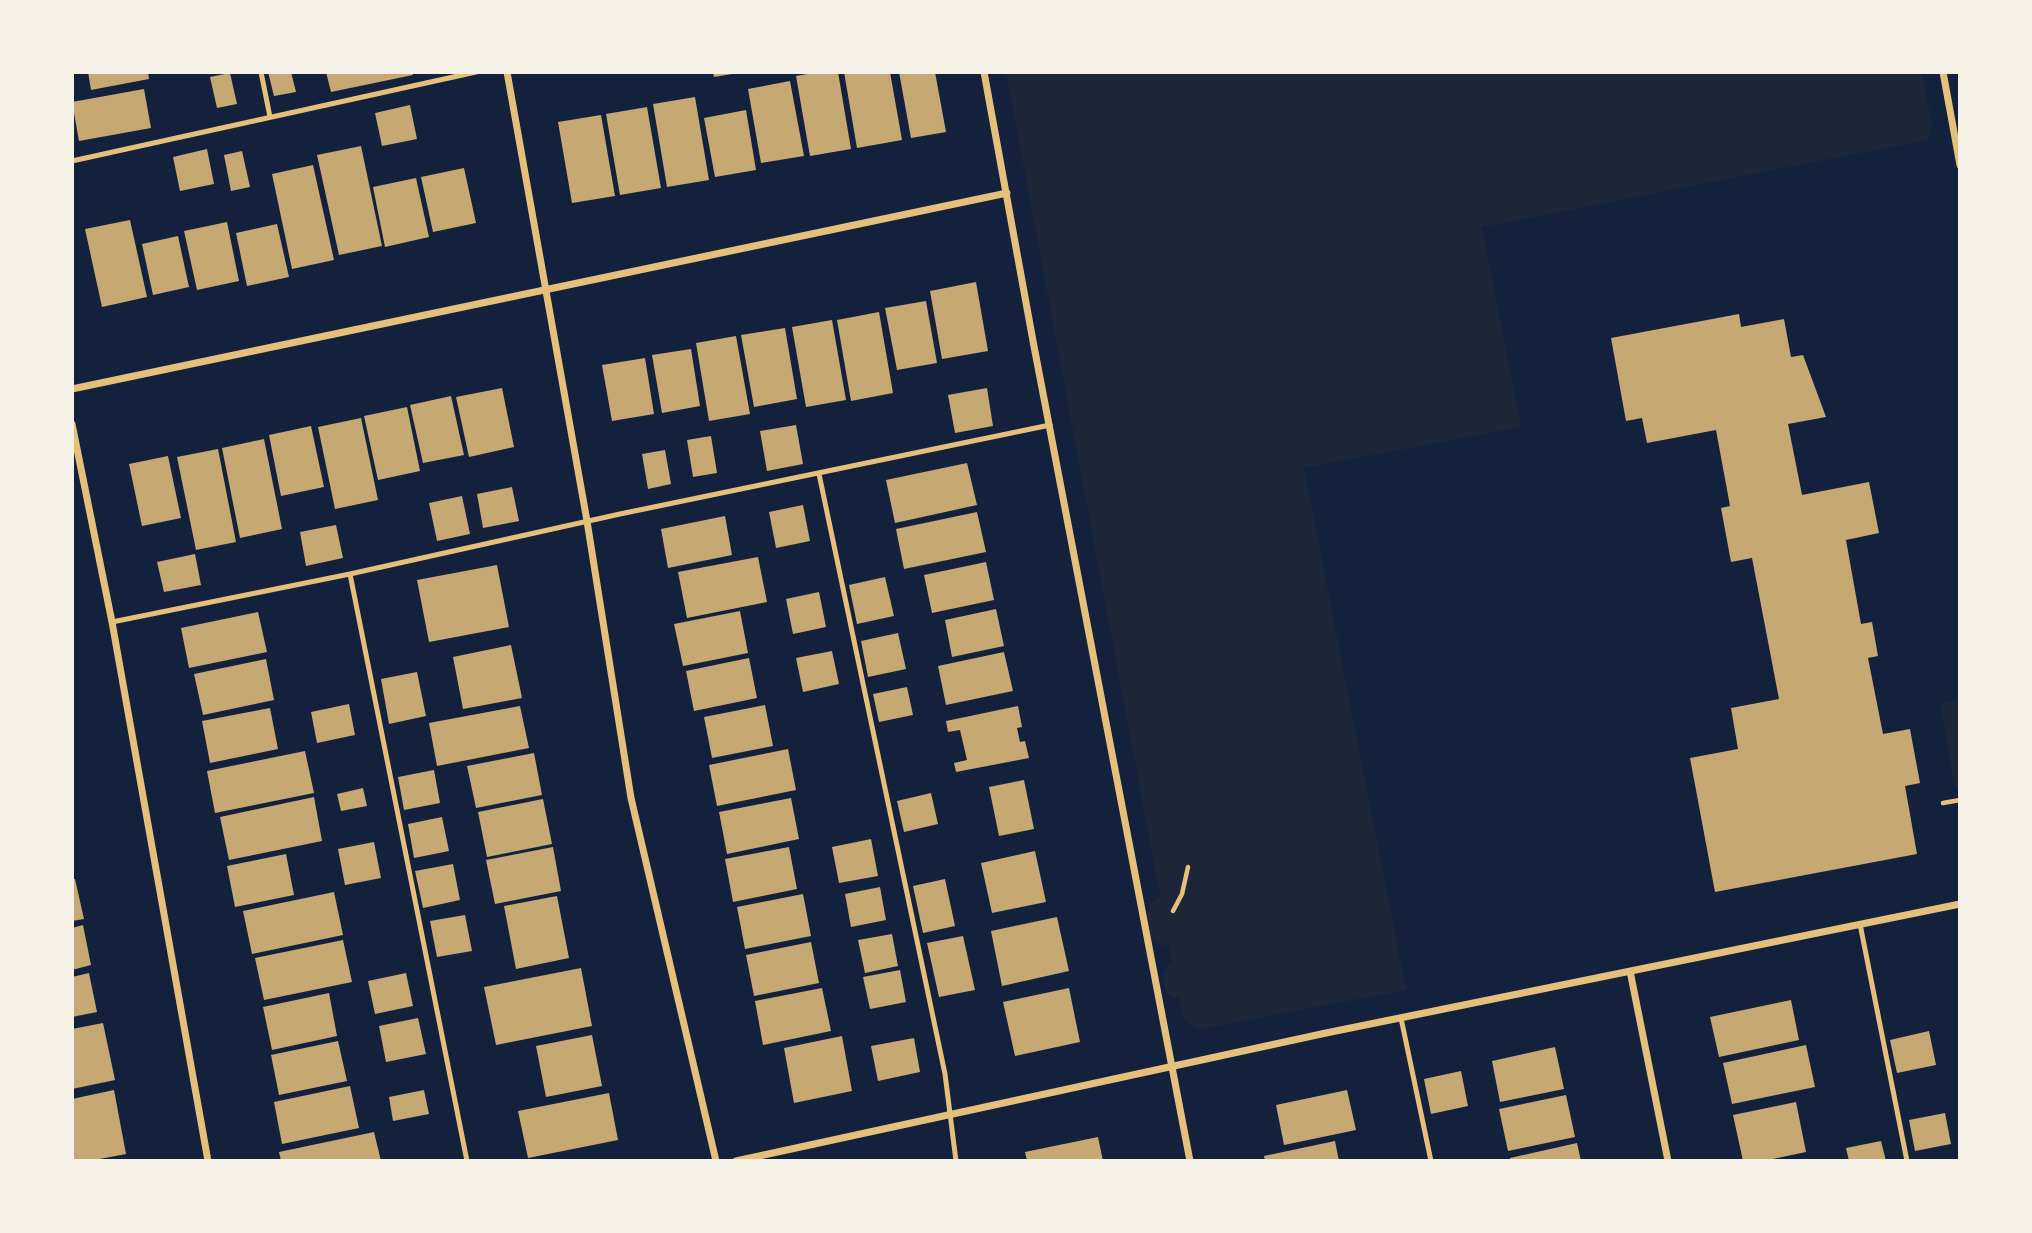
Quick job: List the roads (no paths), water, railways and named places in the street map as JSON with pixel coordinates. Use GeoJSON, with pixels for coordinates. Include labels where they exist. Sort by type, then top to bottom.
{"type":"FeatureCollection","features":[{"type":"Feature","properties":{"kind":"street"},"geometry":{"type":"LineString","coordinates":[[507,72],[587,521],[631,798],[716,1161]]}},
{"type":"Feature","properties":{"kind":"street"},"geometry":{"type":"LineString","coordinates":[[984,72],[1190,1161]]}},
{"type":"Feature","properties":{"kind":"street"},"geometry":{"type":"LineString","coordinates":[[1943,72],[1960,165]]}},
{"type":"Feature","properties":{"kind":"street"},"geometry":{"type":"LineString","coordinates":[[72,388],[1007,193]]}},
{"type":"Feature","properties":{"kind":"street"},"geometry":{"type":"LineString","coordinates":[[72,424],[112,622],[208,1161]]}},
{"type":"Feature","properties":{"kind":"street"},"geometry":{"type":"LineString","coordinates":[[736,1161],[1172,1066],[1960,904]]}},
{"type":"Feature","properties":{"kind":"street"},"geometry":{"type":"LineString","coordinates":[[1630,971],[1668,1161]]}},
{"type":"Feature","properties":{"kind":"lane"},"geometry":{"type":"LineString","coordinates":[[261,72],[270,117]]}},
{"type":"Feature","properties":{"kind":"lane"},"geometry":{"type":"LineString","coordinates":[[72,161],[476,72]]}},
{"type":"Feature","properties":{"kind":"lane"},"geometry":{"type":"LineString","coordinates":[[112,622],[1050,425]]}},
{"type":"Feature","properties":{"kind":"lane"},"geometry":{"type":"LineString","coordinates":[[819,474],[944,1074],[956,1161]]}},
{"type":"Feature","properties":{"kind":"lane"},"geometry":{"type":"LineString","coordinates":[[350,574],[467,1161]]}},
{"type":"Feature","properties":{"kind":"lane"},"geometry":{"type":"LineString","coordinates":[[1860,924],[1907,1161]]}},
{"type":"Feature","properties":{"kind":"lane"},"geometry":{"type":"LineString","coordinates":[[1401,1018],[1431,1161]]}}]}
